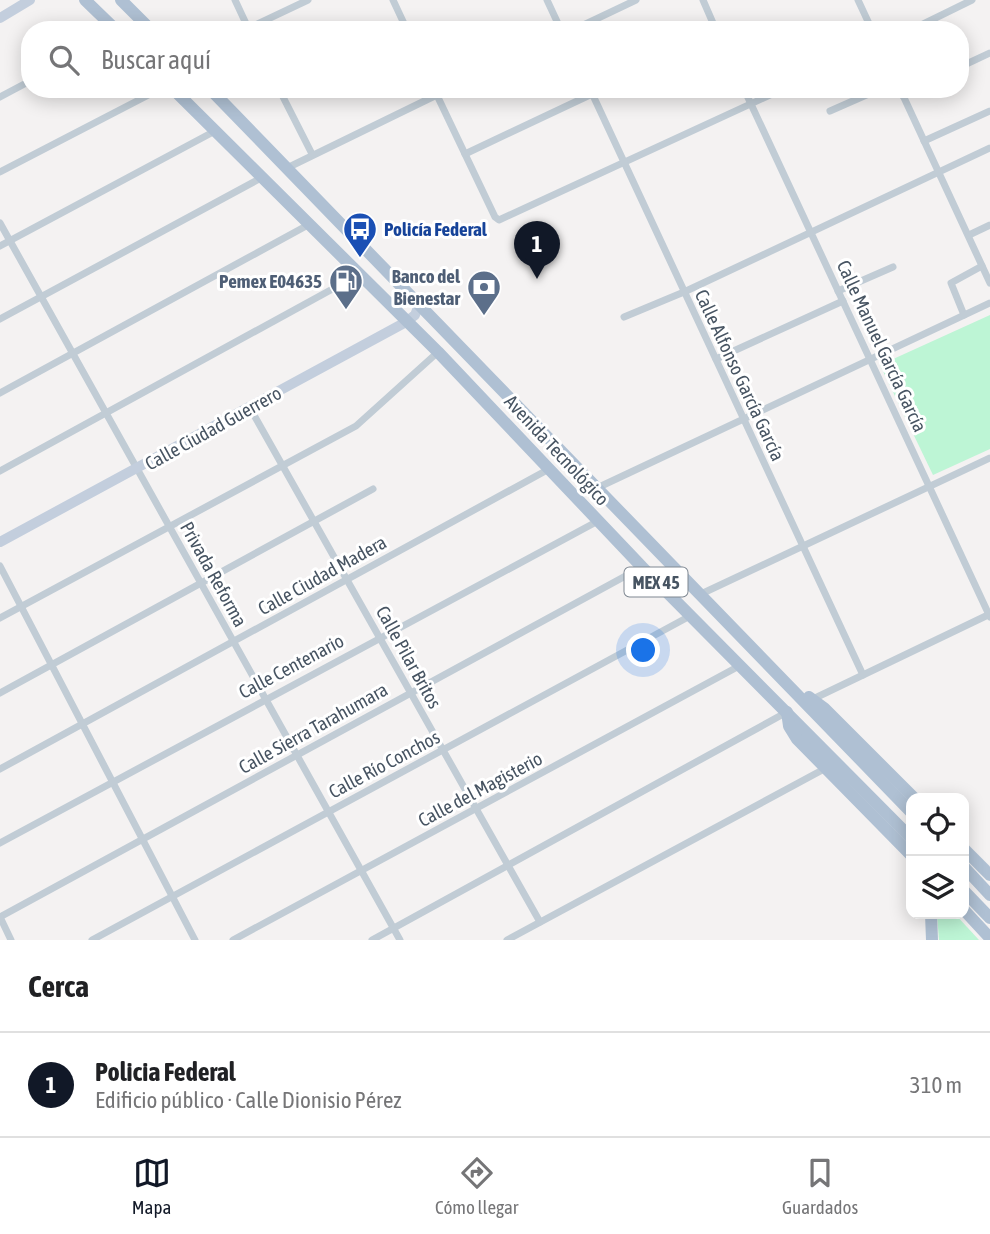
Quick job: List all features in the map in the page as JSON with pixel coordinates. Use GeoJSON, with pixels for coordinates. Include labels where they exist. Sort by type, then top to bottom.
{"type":"FeatureCollection","features":[{"type":"Feature","properties":{"kind":"main road"},"geometry":{"type":"LineString","coordinates":[[85,0],[107,21]]}},
{"type":"Feature","properties":{"kind":"main road"},"geometry":{"type":"LineString","coordinates":[[121,0],[142,21]]}},
{"type":"Feature","properties":{"kind":"main road","name":"Avenida Tecnológico"},"geometry":{"type":"LineString","coordinates":[[182,98],[438,352],[642,568],[741,664],[906,833]]}},
{"type":"Feature","properties":{"kind":"main road","name":"Avenida Tecnológico"},"geometry":{"type":"LineString","coordinates":[[219,98],[701,594],[807,697],[906,806]]}},
{"type":"Feature","properties":{"kind":"main road"},"geometry":{"type":"LineString","coordinates":[[807,697],[909,793]]}},
{"type":"Feature","properties":{"kind":"main road"},"geometry":{"type":"LineString","coordinates":[[787,712],[789,726],[797,739],[906,850]]}},
{"type":"Feature","properties":{"kind":"main road"},"geometry":{"type":"LineString","coordinates":[[969,864],[990,865]]}},
{"type":"Feature","properties":{"kind":"main road"},"geometry":{"type":"LineString","coordinates":[[969,864],[990,875]]}},
{"type":"Feature","properties":{"kind":"main road"},"geometry":{"type":"LineString","coordinates":[[969,864],[990,895]]}},
{"type":"Feature","properties":{"kind":"main road"},"geometry":{"type":"LineString","coordinates":[[969,896],[990,918]]}},
{"type":"Feature","properties":{"kind":"main road"},"geometry":{"type":"LineString","coordinates":[[969,915],[990,938]]}},
{"type":"Feature","properties":{"kind":"main road"},"geometry":{"type":"LineString","coordinates":[[931,919],[932,940]]}},
{"type":"Feature","properties":{"kind":"street"},"geometry":{"type":"LineString","coordinates":[[0,18],[30,0]]}},
{"type":"Feature","properties":{"kind":"street"},"geometry":{"type":"LineString","coordinates":[[235,0],[244,21]]}},
{"type":"Feature","properties":{"kind":"street"},"geometry":{"type":"LineString","coordinates":[[264,21],[307,0]]}},
{"type":"Feature","properties":{"kind":"street"},"geometry":{"type":"LineString","coordinates":[[393,0],[403,21]]}},
{"type":"Feature","properties":{"kind":"street"},"geometry":{"type":"LineString","coordinates":[[547,0],[557,21]]}},
{"type":"Feature","properties":{"kind":"street"},"geometry":{"type":"LineString","coordinates":[[592,21],[636,0]]}},
{"type":"Feature","properties":{"kind":"street"},"geometry":{"type":"LineString","coordinates":[[703,0],[712,21]]}},
{"type":"Feature","properties":{"kind":"street"},"geometry":{"type":"LineString","coordinates":[[858,0],[868,21]]}},
{"type":"Feature","properties":{"kind":"street"},"geometry":{"type":"LineString","coordinates":[[929,21],[972,0]]}},
{"type":"Feature","properties":{"kind":"street"},"geometry":{"type":"LineString","coordinates":[[969,62],[990,52]]}},
{"type":"Feature","properties":{"kind":"street"},"geometry":{"type":"LineString","coordinates":[[0,97],[21,86]]}},
{"type":"Feature","properties":{"kind":"street"},"geometry":{"type":"LineString","coordinates":[[0,172],[143,98]]}},
{"type":"Feature","properties":{"kind":"street"},"geometry":{"type":"LineString","coordinates":[[284,98],[312,154]]}},
{"type":"Feature","properties":{"kind":"street"},"geometry":{"type":"LineString","coordinates":[[287,168],[424,98]]}},
{"type":"Feature","properties":{"kind":"street"},"geometry":{"type":"LineString","coordinates":[[439,98],[495,217],[499,220],[764,98]]}},
{"type":"Feature","properties":{"kind":"street"},"geometry":{"type":"LineString","coordinates":[[465,154],[577,98]]}},
{"type":"Feature","properties":{"kind":"street","name":"Calle Alfonso García García"},"geometry":{"type":"LineString","coordinates":[[594,98],[863,675]]}},
{"type":"Feature","properties":{"kind":"street","name":"Calle Manuel García García"},"geometry":{"type":"LineString","coordinates":[[748,98],[990,615]]}},
{"type":"Feature","properties":{"kind":"street"},"geometry":{"type":"LineString","coordinates":[[830,111],[860,98]]}},
{"type":"Feature","properties":{"kind":"street"},"geometry":{"type":"LineString","coordinates":[[905,98],[990,283]]}},
{"type":"Feature","properties":{"kind":"street"},"geometry":{"type":"LineString","coordinates":[[924,141],[990,111]]}},
{"type":"Feature","properties":{"kind":"street"},"geometry":{"type":"LineString","coordinates":[[0,246],[215,131]]}},
{"type":"Feature","properties":{"kind":"street"},"geometry":{"type":"LineString","coordinates":[[624,317],[684,292],[990,148]]}},
{"type":"Feature","properties":{"kind":"street"},"geometry":{"type":"LineString","coordinates":[[0,319],[261,177]]}},
{"type":"Feature","properties":{"kind":"street","name":"Privada Reforma"},"geometry":{"type":"LineString","coordinates":[[0,223],[400,940]]}},
{"type":"Feature","properties":{"kind":"street"},"geometry":{"type":"LineString","coordinates":[[0,393],[308,225]]}},
{"type":"Feature","properties":{"kind":"street"},"geometry":{"type":"LineString","coordinates":[[969,234],[990,225]]}},
{"type":"Feature","properties":{"kind":"street"},"geometry":{"type":"LineString","coordinates":[[964,315],[951,283],[982,266]]}},
{"type":"Feature","properties":{"kind":"street"},"geometry":{"type":"LineString","coordinates":[[838,291],[893,267]]}},
{"type":"Feature","properties":{"kind":"street"},"geometry":{"type":"LineString","coordinates":[[0,471],[358,275]]}},
{"type":"Feature","properties":{"kind":"street"},"geometry":{"type":"LineString","coordinates":[[716,359],[843,301]]}},
{"type":"Feature","properties":{"kind":"street"},"geometry":{"type":"LineString","coordinates":[[597,488],[990,303]]}},
{"type":"Feature","properties":{"kind":"street","name":"Calle Ciudad Guerrero"},"geometry":{"type":"LineString","coordinates":[[0,542],[137,470],[406,321],[415,315],[419,305]]}},
{"type":"Feature","properties":{"kind":"street"},"geometry":{"type":"LineString","coordinates":[[0,618],[362,422],[438,352]]}},
{"type":"Feature","properties":{"kind":"street","name":"Calle Pilar Britos"},"geometry":{"type":"LineString","coordinates":[[250,408],[540,922]]}},
{"type":"Feature","properties":{"kind":"street"},"geometry":{"type":"LineString","coordinates":[[701,594],[990,458]]}},
{"type":"Feature","properties":{"kind":"street","name":"Calle Ciudad Madera"},"geometry":{"type":"LineString","coordinates":[[0,769],[549,470]]}},
{"type":"Feature","properties":{"kind":"street"},"geometry":{"type":"LineString","coordinates":[[0,693],[373,489]]}},
{"type":"Feature","properties":{"kind":"street","name":"Calle Centenario"},"geometry":{"type":"LineString","coordinates":[[0,843],[379,636],[598,521]]}},
{"type":"Feature","properties":{"kind":"street"},"geometry":{"type":"LineString","coordinates":[[0,566],[195,940]]}},
{"type":"Feature","properties":{"kind":"street","name":"Calle Sierra Tarahumara"},"geometry":{"type":"LineString","coordinates":[[0,917],[642,568]]}},
{"type":"Feature","properties":{"kind":"street"},"geometry":{"type":"LineString","coordinates":[[807,697],[863,675],[990,615]]}},
{"type":"Feature","properties":{"kind":"street","name":"Calle Río Conchos"},"geometry":{"type":"LineString","coordinates":[[92,940],[690,616]]}},
{"type":"Feature","properties":{"kind":"street","name":"Calle del Magisterio"},"geometry":{"type":"LineString","coordinates":[[233,940],[741,664]]}},
{"type":"Feature","properties":{"kind":"street"},"geometry":{"type":"LineString","coordinates":[[372,940],[787,712]]}},
{"type":"Feature","properties":{"kind":"street"},"geometry":{"type":"LineString","coordinates":[[506,940],[826,768]]}},
{"type":"Feature","properties":{"kind":"street"},"geometry":{"type":"LineString","coordinates":[[0,917],[11,940]]}},
{"type":"Feature","properties":{"kind":"green space"},"geometry":{"type":"Polygon","coordinates":[[[990,315],[990,449],[933,475],[880,365],[990,315]]]}},
{"type":"Feature","properties":{"kind":"green space"},"geometry":{"type":"Polygon","coordinates":[[[937,919],[960,919],[979,940],[939,940],[937,919]]]}},
{"type":"Feature","properties":{"kind":"place","name":"Policía Federal"},"geometry":{"type":"Point","coordinates":[360,259]}},
{"type":"Feature","properties":{"kind":"place","name":"Policia Federal"},"geometry":{"type":"Point","coordinates":[537,279]}},
{"type":"Feature","properties":{"kind":"place","name":"Pemex E04635"},"geometry":{"type":"Point","coordinates":[346,311]}},
{"type":"Feature","properties":{"kind":"place","name":"Banco del Bienestar"},"geometry":{"type":"Point","coordinates":[484,317]}}]}
